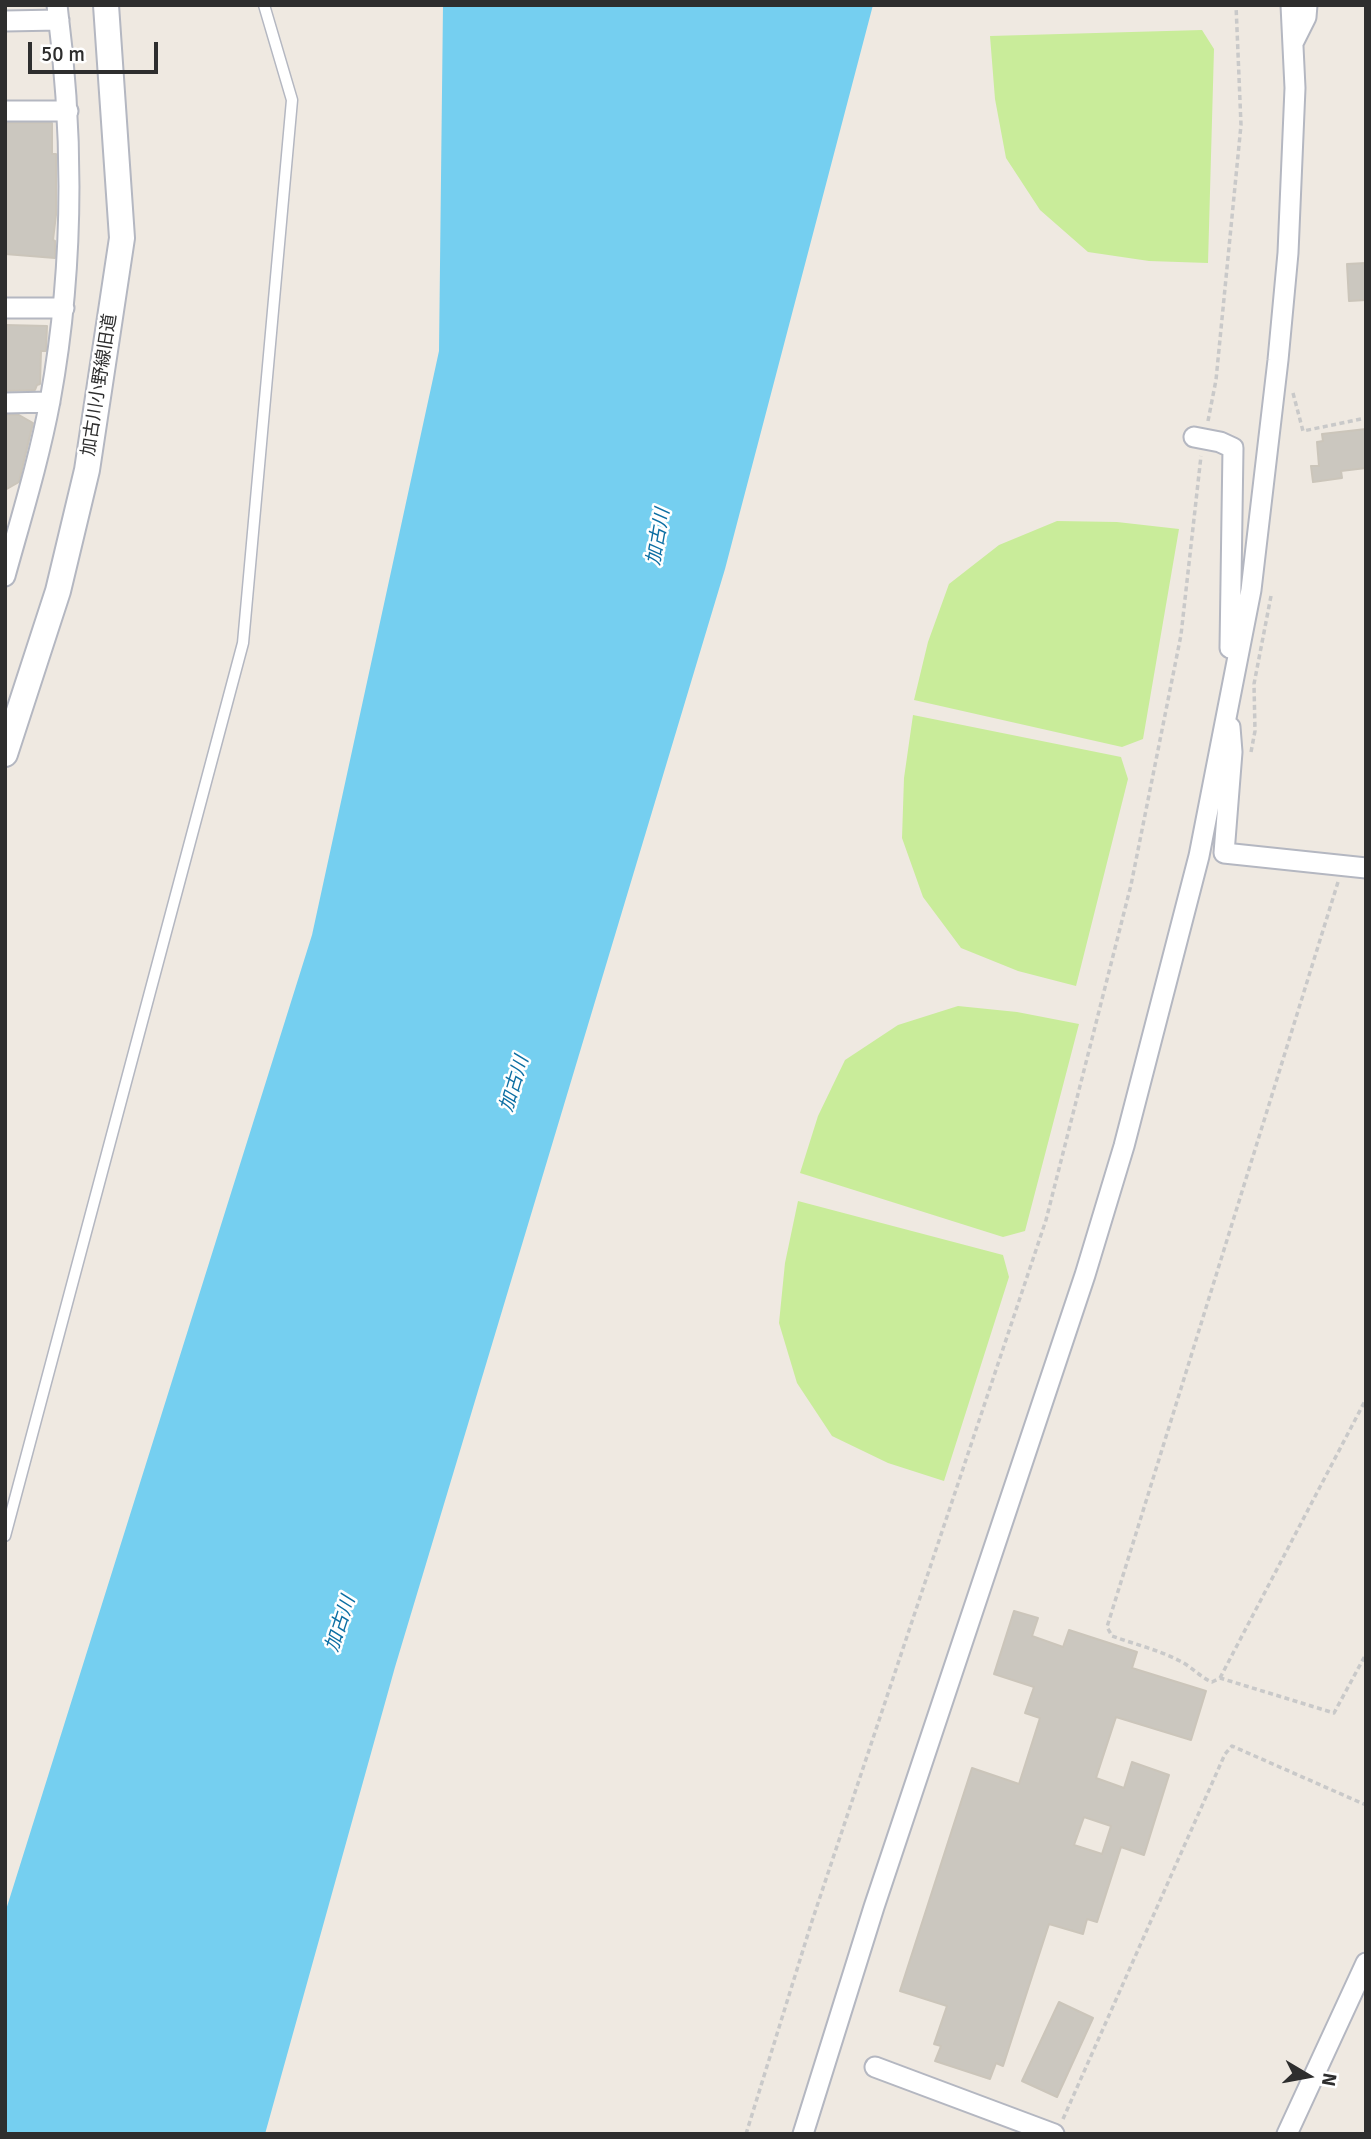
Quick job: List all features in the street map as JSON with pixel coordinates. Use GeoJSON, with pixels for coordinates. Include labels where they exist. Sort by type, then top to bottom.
{"type":"FeatureCollection","features":[{"type":"Feature","properties":{"kind":"street","name":"加古川小野線旧道"},"geometry":{"type":"LineString","coordinates":[[5,754],[58,591],[87,470],[122,238],[106,5]]}},
{"type":"Feature","properties":{"kind":"street"},"geometry":{"type":"LineString","coordinates":[[803,2134],[874,1907],[1125,1146],[1199,856],[1251,590],[1278,360],[1288,253],[1295,88],[1291,5]]}},
{"type":"Feature","properties":{"kind":"street"},"geometry":{"type":"LineString","coordinates":[[1293,44],[1306,17],[1307,5]]}},
{"type":"Feature","properties":{"kind":"street"},"geometry":{"type":"LineString","coordinates":[[5,21],[58,13],[68,111],[70,192],[64,308],[50,402],[5,576]]}},
{"type":"Feature","properties":{"kind":"street"},"geometry":{"type":"LineString","coordinates":[[5,111],[68,111]]}},
{"type":"Feature","properties":{"kind":"street"},"geometry":{"type":"LineString","coordinates":[[5,308],[64,308]]}},
{"type":"Feature","properties":{"kind":"street"},"geometry":{"type":"LineString","coordinates":[[5,402],[50,402]]}},
{"type":"Feature","properties":{"kind":"street"},"geometry":{"type":"LineString","coordinates":[[1199,438],[1220,442],[1233,449],[1227,703],[1232,752],[1224,853],[1366,868]]}},
{"type":"Feature","properties":{"kind":"street"},"geometry":{"type":"LineString","coordinates":[[1287,2134],[1366,1963]]}},
{"type":"Feature","properties":{"kind":"street"},"geometry":{"type":"LineString","coordinates":[[875,2067],[1058,2127]]}},
{"type":"Feature","properties":{"kind":"lane"},"geometry":{"type":"LineString","coordinates":[[5,1536],[243,643],[292,100],[264,5]]}},
{"type":"Feature","properties":{"kind":"path"},"geometry":{"type":"LineString","coordinates":[[746,2134],[812,1921],[1046,1220],[1131,884],[1181,635],[1201,454],[1199,438],[1216,380],[1241,125],[1236,5]]}},
{"type":"Feature","properties":{"kind":"path"},"geometry":{"type":"LineString","coordinates":[[1278,360],[1291,386],[1303,431],[1366,418]]}},
{"type":"Feature","properties":{"kind":"path"},"geometry":{"type":"LineString","coordinates":[[1250,757],[1255,731],[1254,684],[1270,596]]}},
{"type":"Feature","properties":{"kind":"path"},"geometry":{"type":"LineString","coordinates":[[1343,865],[1107,1627],[1112,1636],[1167,1654],[1212,1682],[1220,1678],[1366,1399]]}},
{"type":"Feature","properties":{"kind":"path"},"geometry":{"type":"LineString","coordinates":[[1220,1678],[1334,1713],[1366,1654]]}},
{"type":"Feature","properties":{"kind":"path"},"geometry":{"type":"LineString","coordinates":[[1058,2127],[1225,1755],[1232,1746],[1242,1748],[1366,1805]]}},
{"type":"Feature","properties":{"kind":"green space"},"geometry":{"type":"Polygon","coordinates":[[[1202,30],[1214,49],[1208,263],[1149,261],[1088,252],[1040,210],[1006,158],[995,99],[990,36],[1202,30]]]}},
{"type":"Feature","properties":{"kind":"green space"},"geometry":{"type":"Polygon","coordinates":[[[1057,521],[1117,522],[1179,529],[1143,739],[1122,747],[914,700],[928,642],[949,584],[999,545],[1057,521]]]}},
{"type":"Feature","properties":{"kind":"green space"},"geometry":{"type":"Polygon","coordinates":[[[913,715],[1121,757],[1128,779],[1076,986],[1018,971],[961,948],[923,897],[902,838],[904,778],[913,715]]]}},
{"type":"Feature","properties":{"kind":"green space"},"geometry":{"type":"Polygon","coordinates":[[[958,1006],[1017,1012],[1079,1024],[1025,1231],[1003,1237],[800,1173],[818,1116],[845,1060],[898,1025],[958,1006]]]}},
{"type":"Feature","properties":{"kind":"green space"},"geometry":{"type":"Polygon","coordinates":[[[798,1201],[1003,1255],[1009,1277],[944,1481],[888,1463],[832,1436],[797,1383],[779,1323],[785,1263],[798,1201]]]}},
{"type":"Feature","properties":{"kind":"water","name":"加古川"},"geometry":{"type":"Polygon","coordinates":[[[443,5],[873,5],[725,569],[395,1667],[265,2134],[5,2134],[5,1913],[312,935],[439,351],[443,5]]]}},
{"type":"Feature","properties":{"kind":"building"},"geometry":{"type":"Polygon","coordinates":[[[5,123],[52,123],[52,154],[56,154],[56,215],[53,240],[55,258],[5,254],[5,123]]]}},
{"type":"Feature","properties":{"kind":"building"},"geometry":{"type":"Polygon","coordinates":[[[1366,263],[1366,300],[1349,301],[1347,264],[1366,263]]]}},
{"type":"Feature","properties":{"kind":"building"},"geometry":{"type":"Polygon","coordinates":[[[5,325],[47,326],[46,351],[41,351],[40,384],[35,390],[5,391],[5,325]]]}},
{"type":"Feature","properties":{"kind":"building"},"geometry":{"type":"Polygon","coordinates":[[[5,415],[19,415],[33,423],[19,482],[5,490],[5,415]]]}},
{"type":"Feature","properties":{"kind":"building"},"geometry":{"type":"Polygon","coordinates":[[[1366,429],[1366,468],[1341,471],[1342,478],[1313,482],[1311,466],[1319,466],[1317,442],[1323,441],[1322,434],[1366,429]]]}},
{"type":"Feature","properties":{"kind":"building"},"geometry":{"type":"Polygon","coordinates":[[[1014,1611],[1038,1618],[1032,1636],[1063,1647],[1069,1630],[1137,1652],[1132,1668],[1206,1691],[1191,1740],[1116,1717],[1096,1778],[1124,1788],[1132,1762],[1169,1775],[1144,1855],[1121,1847],[1097,1922],[1087,1919],[1083,1934],[1049,1924],[1003,2066],[996,2063],[990,2079],[935,2061],[941,2046],[934,2044],[947,2006],[900,1991],[972,1768],[1019,1784],[1040,1718],[1025,1713],[1034,1687],[994,1674],[1014,1611]],[[1084,1817],[1074,1845],[1102,1854],[1111,1826],[1084,1817]]]}},
{"type":"Feature","properties":{"kind":"building"},"geometry":{"type":"Polygon","coordinates":[[[1059,2002],[1093,2018],[1057,2097],[1022,2081],[1059,2002]]]}}]}
